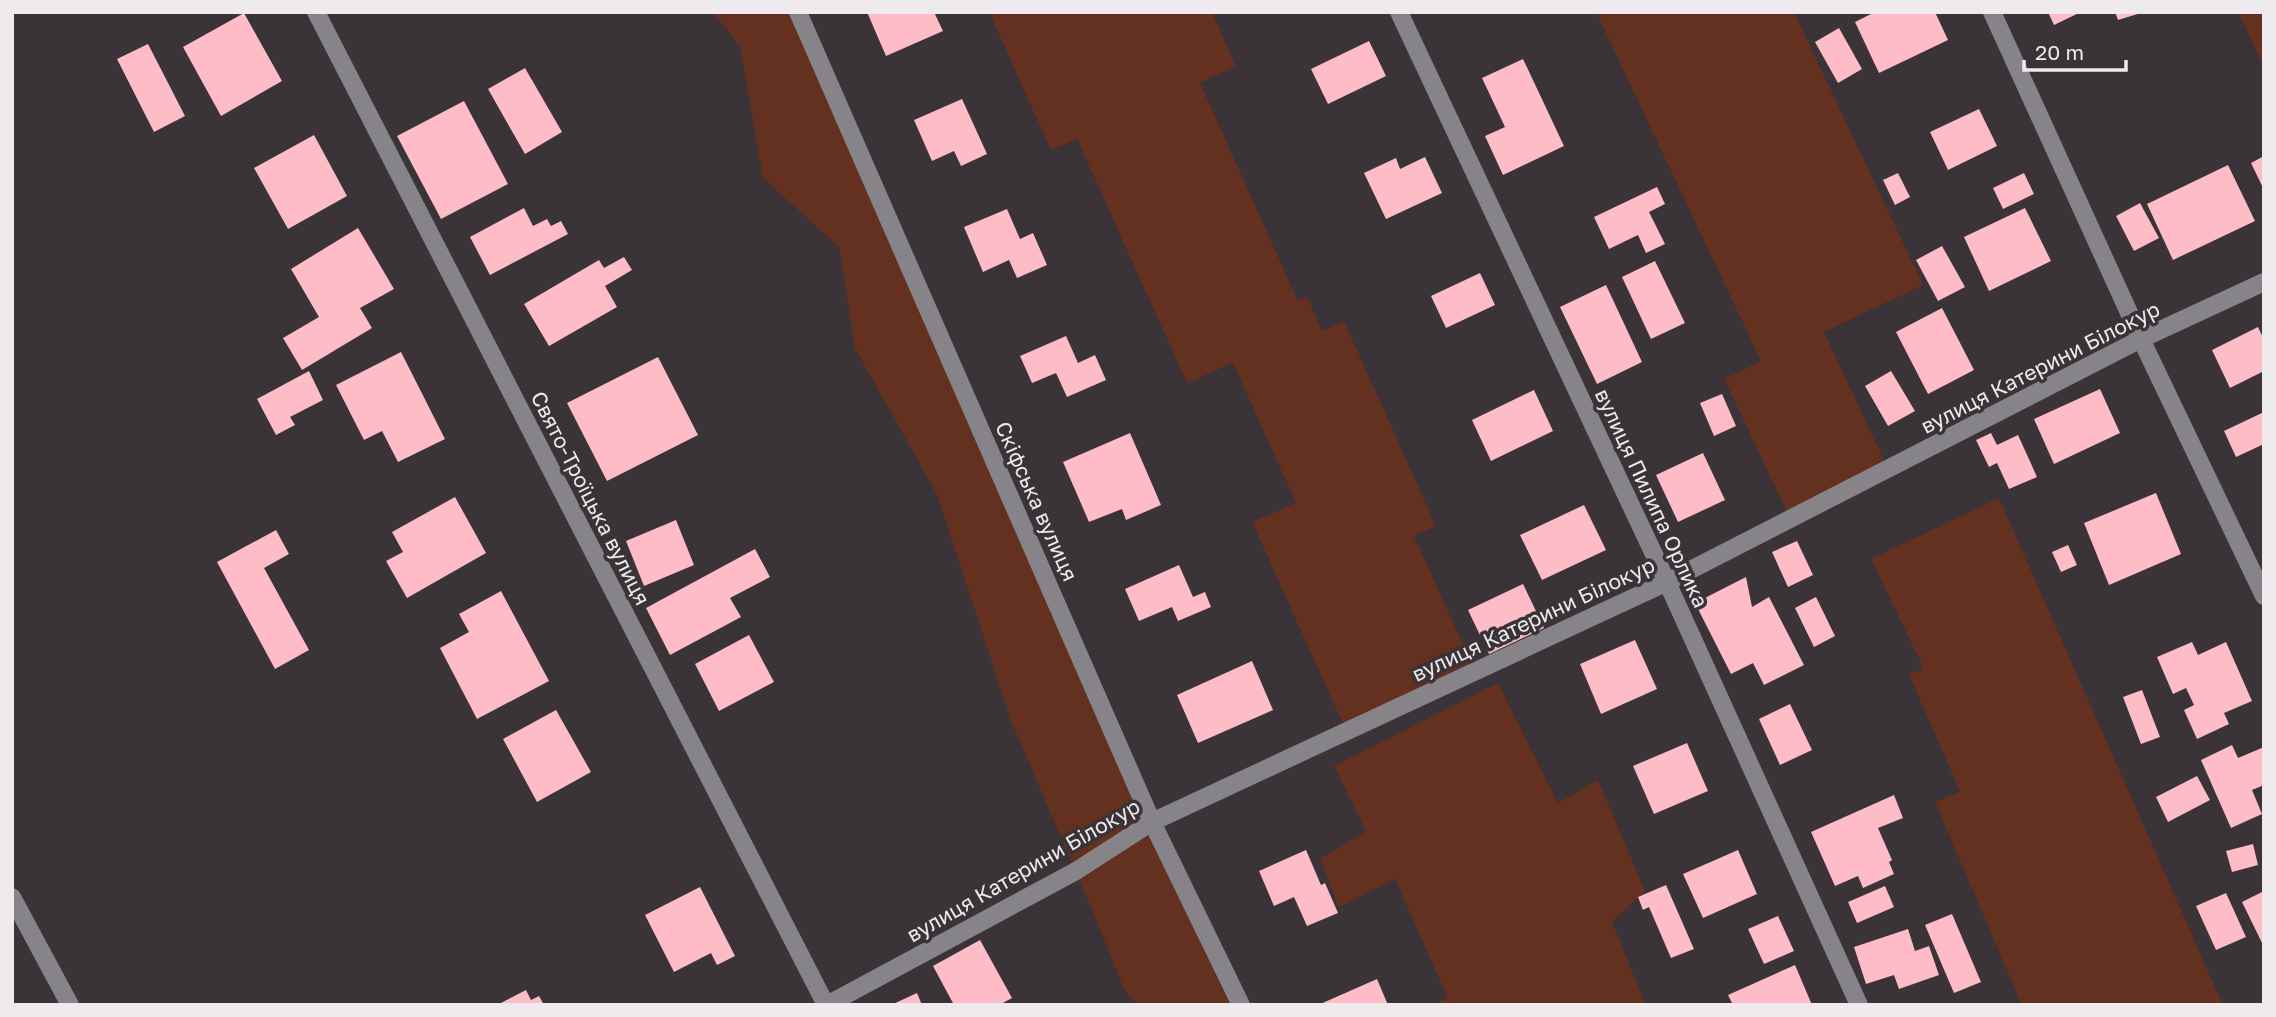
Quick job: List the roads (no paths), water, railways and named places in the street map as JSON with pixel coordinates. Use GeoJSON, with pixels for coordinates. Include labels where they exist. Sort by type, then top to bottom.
{"type":"FeatureCollection","features":[{"type":"Feature","properties":{"kind":"street","name":"Свято-Троїцька вулиця"},"geometry":{"type":"LineString","coordinates":[[316,12],[826,1005]]}},
{"type":"Feature","properties":{"kind":"street","name":"Скіфська вулиця"},"geometry":{"type":"LineString","coordinates":[[798,12],[1152,822],[1241,1005]]}},
{"type":"Feature","properties":{"kind":"street","name":"вулиця Пилипа Орлика"},"geometry":{"type":"LineString","coordinates":[[1399,12],[1667,582],[1859,1005]]}},
{"type":"Feature","properties":{"kind":"street"},"geometry":{"type":"LineString","coordinates":[[1992,12],[2141,340],[2264,596]]}},
{"type":"Feature","properties":{"kind":"street","name":"вулиця Катерини Білокур"},"geometry":{"type":"LineString","coordinates":[[826,1005],[1076,871],[1152,822],[1667,582],[2141,340],[2264,282]]}},
{"type":"Feature","properties":{"kind":"street"},"geometry":{"type":"LineString","coordinates":[[12,897],[70,1005]]}}]}
